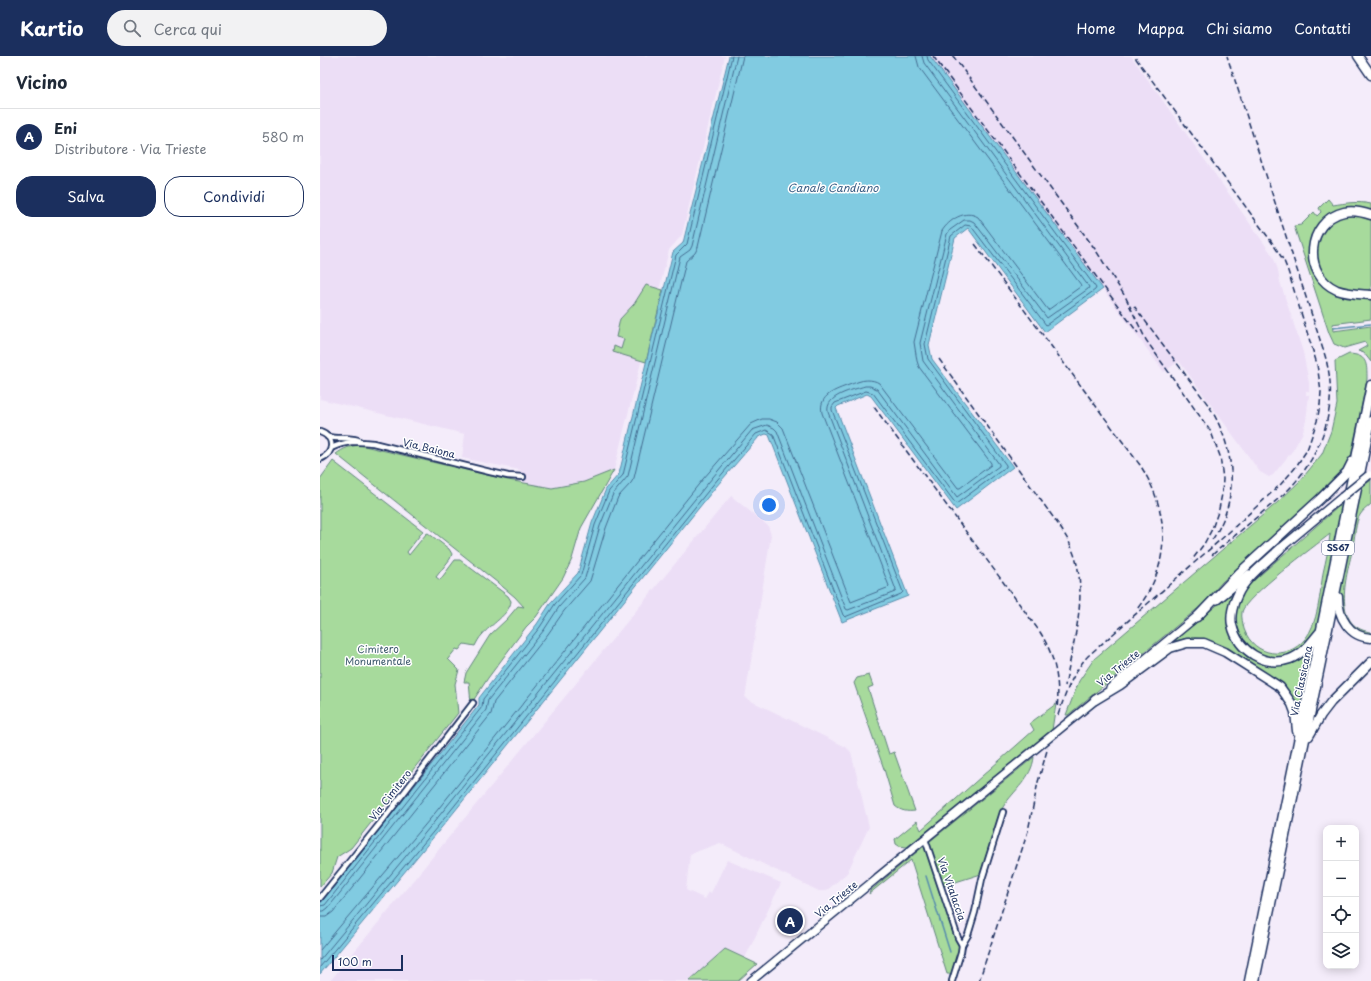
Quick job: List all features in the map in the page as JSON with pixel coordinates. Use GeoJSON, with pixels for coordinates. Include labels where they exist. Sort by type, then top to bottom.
{"type":"FeatureCollection","features":[{"type":"Feature","properties":{"kind":"highway"},"geometry":{"type":"LineString","coordinates":[[1358,56],[1371,75]]}},
{"type":"Feature","properties":{"kind":"highway"},"geometry":{"type":"LineString","coordinates":[[1371,215],[1358,211],[1343,212],[1330,218],[1320,228],[1314,239],[1312,254],[1316,268],[1325,282],[1337,290],[1354,294],[1371,295]]}},
{"type":"Feature","properties":{"kind":"highway","name":"Via Classicana"},"geometry":{"type":"LineString","coordinates":[[1249,981],[1371,385]]}},
{"type":"Feature","properties":{"kind":"highway"},"geometry":{"type":"LineString","coordinates":[[1197,617],[1239,573],[1347,472],[1351,465],[1365,413]]}},
{"type":"Feature","properties":{"kind":"highway","name":"Via Classicana"},"geometry":{"type":"LineString","coordinates":[[1255,981],[1371,421]]}},
{"type":"Feature","properties":{"kind":"highway"},"geometry":{"type":"LineString","coordinates":[[1345,542],[1344,565],[1338,596],[1338,606],[1343,621],[1350,629],[1359,635],[1371,638]]}},
{"type":"Feature","properties":{"kind":"highway"},"geometry":{"type":"LineString","coordinates":[[1280,549],[1244,584],[1237,596],[1232,610],[1232,624],[1236,636],[1252,655],[1262,660],[1276,661],[1290,659],[1300,654],[1310,645],[1321,631]]}},
{"type":"Feature","properties":{"kind":"highway"},"geometry":{"type":"LineString","coordinates":[[1095,700],[1120,685],[1170,648],[1187,643],[1204,643],[1232,656],[1280,687],[1285,692],[1295,712],[1297,724],[1296,747]]}},
{"type":"Feature","properties":{"kind":"highway"},"geometry":{"type":"LineString","coordinates":[[1305,742],[1321,715],[1331,702],[1371,662]]}},
{"type":"Feature","properties":{"kind":"main road","name":"Via Trieste"},"geometry":{"type":"LineString","coordinates":[[752,981],[1370,474]]}},
{"type":"Feature","properties":{"kind":"street"},"geometry":{"type":"LineString","coordinates":[[320,432],[337,438],[352,438],[373,443]]}},
{"type":"Feature","properties":{"kind":"street"},"geometry":{"type":"LineString","coordinates":[[320,459],[329,454],[331,444],[328,436]]}},
{"type":"Feature","properties":{"kind":"street","name":"Via Baiona"},"geometry":{"type":"LineString","coordinates":[[331,448],[346,442],[356,441],[373,443],[490,472],[508,476],[523,477]]}},
{"type":"Feature","properties":{"kind":"street","name":"Via Cimitero"},"geometry":{"type":"LineString","coordinates":[[320,898],[473,704]]}},
{"type":"Feature","properties":{"kind":"street"},"geometry":{"type":"LineString","coordinates":[[952,981],[962,945],[968,935],[975,912],[982,879],[1003,812]]}},
{"type":"Feature","properties":{"kind":"street","name":"Via Vitalaccia"},"geometry":{"type":"LineString","coordinates":[[925,838],[958,938],[962,945]]}},
{"type":"Feature","properties":{"kind":"shaded area"},"geometry":{"type":"Polygon","coordinates":[[[320,56],[725,56],[682,235],[669,250],[614,470],[584,482],[552,488],[525,484],[520,470],[462,458],[465,434],[320,399],[320,56]]]}},
{"type":"Feature","properties":{"kind":"shaded area"},"geometry":{"type":"Polygon","coordinates":[[[930,56],[1131,56],[1273,256],[1278,270],[1280,282],[1303,352],[1309,383],[1309,391],[1306,391],[1306,395],[1309,395],[1306,421],[1302,434],[1293,450],[1273,475],[1269,477],[1260,472],[1179,361],[1164,372],[930,56]]]}},
{"type":"Feature","properties":{"kind":"shaded area"},"geometry":{"type":"Polygon","coordinates":[[[731,496],[768,526],[771,535],[745,698],[846,747],[851,752],[869,827],[847,873],[826,891],[819,891],[720,843],[690,854],[686,890],[705,899],[709,892],[711,893],[727,860],[781,883],[745,958],[725,949],[689,981],[330,981],[731,496]]]}},
{"type":"Feature","properties":{"kind":"green space"},"geometry":{"type":"Polygon","coordinates":[[[1328,199],[1333,205],[1357,202],[1371,204],[1371,211],[1355,208],[1314,232],[1320,281],[1371,297],[1371,319],[1332,324],[1333,331],[1371,326],[1371,362],[1364,353],[1358,351],[1367,346],[1365,342],[1344,348],[1334,344],[1329,333],[1294,226],[1301,225],[1314,212],[1317,216],[1321,212],[1319,208],[1328,199]]]}},
{"type":"Feature","properties":{"kind":"green space"},"geometry":{"type":"Polygon","coordinates":[[[1350,213],[1371,216],[1371,290],[1348,289],[1335,284],[1327,279],[1321,271],[1318,263],[1316,254],[1317,245],[1324,228],[1330,221],[1350,213]]]}},
{"type":"Feature","properties":{"kind":"green space"},"geometry":{"type":"Polygon","coordinates":[[[646,285],[663,290],[646,362],[613,352],[614,346],[621,349],[624,339],[616,337],[620,319],[634,304],[646,285]]]}},
{"type":"Feature","properties":{"kind":"green space"},"geometry":{"type":"Polygon","coordinates":[[[1349,354],[1363,358],[1367,368],[1367,379],[1351,456],[1342,473],[1330,486],[1222,582],[1202,605],[1068,715],[1066,715],[1079,681],[1094,659],[1278,502],[1300,481],[1322,454],[1331,431],[1337,404],[1335,361],[1349,354]]]}},
{"type":"Feature","properties":{"kind":"green space"},"geometry":{"type":"Polygon","coordinates":[[[360,445],[508,480],[552,488],[584,482],[614,470],[581,528],[572,559],[563,578],[536,617],[526,627],[488,678],[471,704],[469,682],[464,682],[466,673],[490,635],[518,606],[524,607],[503,587],[336,454],[347,448],[360,445]]]}},
{"type":"Feature","properties":{"kind":"green space","name":"Cimitero Monumentale"},"geometry":{"type":"Polygon","coordinates":[[[333,461],[423,531],[407,552],[409,555],[428,533],[449,549],[452,554],[450,559],[436,577],[440,580],[455,560],[460,560],[508,596],[511,601],[510,606],[503,615],[481,636],[475,646],[464,644],[459,650],[456,649],[448,659],[459,670],[455,684],[458,713],[351,848],[337,857],[332,873],[320,887],[320,479],[333,461]]]}},
{"type":"Feature","properties":{"kind":"green space"},"geometry":{"type":"Polygon","coordinates":[[[1371,480],[1371,504],[1361,514],[1357,521],[1345,584],[1344,598],[1346,610],[1350,620],[1358,628],[1371,632],[1371,636],[1359,632],[1347,621],[1340,599],[1341,584],[1360,489],[1371,480]]]}},
{"type":"Feature","properties":{"kind":"green space"},"geometry":{"type":"Polygon","coordinates":[[[1345,501],[1319,622],[1316,631],[1298,652],[1286,657],[1267,658],[1256,654],[1241,640],[1234,623],[1235,608],[1244,589],[1345,501]],[[1330,534],[1267,584],[1246,605],[1242,612],[1244,629],[1255,645],[1272,653],[1280,653],[1289,651],[1298,646],[1305,639],[1316,617],[1330,534]]]}},
{"type":"Feature","properties":{"kind":"green space"},"geometry":{"type":"Polygon","coordinates":[[[1234,591],[1229,605],[1228,625],[1233,638],[1243,650],[1251,654],[1283,663],[1317,641],[1300,718],[1288,690],[1261,669],[1221,647],[1199,638],[1174,641],[1234,591]]]}},
{"type":"Feature","properties":{"kind":"green space"},"geometry":{"type":"Polygon","coordinates":[[[869,675],[873,686],[868,688],[889,754],[894,752],[915,811],[904,811],[895,806],[884,769],[854,683],[857,678],[869,675]]]}},
{"type":"Feature","properties":{"kind":"green space"},"geometry":{"type":"Polygon","coordinates":[[[1056,704],[1052,730],[907,847],[896,844],[895,839],[917,821],[921,830],[1034,730],[1030,723],[1056,704]]]}},
{"type":"Feature","properties":{"kind":"green space"},"geometry":{"type":"Polygon","coordinates":[[[1034,757],[1033,764],[1026,778],[1003,807],[981,874],[943,886],[929,842],[1034,757]]]}},
{"type":"Feature","properties":{"kind":"green space"},"geometry":{"type":"Polygon","coordinates":[[[924,846],[959,946],[960,951],[953,974],[947,974],[911,860],[869,894],[870,891],[924,846]]]}},
{"type":"Feature","properties":{"kind":"green space"},"geometry":{"type":"Polygon","coordinates":[[[725,949],[757,964],[738,981],[689,981],[725,949]]]}},
{"type":"Feature","properties":{"kind":"water","name":"Canale Candiano"},"geometry":{"type":"Polygon","coordinates":[[[729,56],[930,56],[1103,289],[1045,332],[968,228],[955,238],[929,345],[932,359],[1013,467],[956,510],[871,396],[867,394],[836,408],[908,596],[842,622],[769,435],[766,434],[758,437],[715,488],[446,822],[320,974],[320,904],[479,705],[479,698],[537,624],[552,601],[578,573],[592,523],[606,489],[619,474],[673,252],[683,243],[729,56]]]}},
{"type":"Feature","properties":{"kind":"waterway"},"geometry":{"type":"LineString","coordinates":[[1333,328],[1371,324]]}},
{"type":"Feature","properties":{"kind":"waterway"},"geometry":{"type":"LineString","coordinates":[[926,876],[950,952]]}},
{"type":"Feature","properties":{"kind":"railway"},"geometry":{"type":"LineString","coordinates":[[933,56],[1138,333]]}},
{"type":"Feature","properties":{"kind":"railway"},"geometry":{"type":"LineString","coordinates":[[953,56],[1095,249],[1126,298],[1146,340],[1211,432],[1220,456],[1223,479],[1222,494],[1219,509],[1212,529],[1204,544],[1192,560]]}},
{"type":"Feature","properties":{"kind":"railway"},"geometry":{"type":"LineString","coordinates":[[1058,715],[1074,676],[1088,656],[1227,534],[1281,484],[1295,468],[1307,450],[1317,421],[1320,405],[1321,392],[1317,364],[1284,261],[1271,241],[1134,56]]}},
{"type":"Feature","properties":{"kind":"railway"},"geometry":{"type":"LineString","coordinates":[[1212,555],[1284,494],[1307,467],[1323,435],[1328,417],[1330,400],[1330,382],[1327,361],[1227,56]]}},
{"type":"Feature","properties":{"kind":"railway"},"geometry":{"type":"LineString","coordinates":[[975,244],[1140,465],[1150,483],[1157,501],[1163,538],[1161,556],[1156,574],[1148,592],[1137,609]]}},
{"type":"Feature","properties":{"kind":"railway"},"geometry":{"type":"LineString","coordinates":[[1134,306],[1209,406],[1225,439],[1229,456],[1231,490],[1221,524],[1212,540]]}},
{"type":"Feature","properties":{"kind":"railway"},"geometry":{"type":"LineString","coordinates":[[939,359],[1058,524],[1071,546],[1077,565],[1080,582],[1080,599],[1065,686]]}},
{"type":"Feature","properties":{"kind":"railway"},"geometry":{"type":"LineString","coordinates":[[874,407],[1040,632],[1049,650],[1055,669],[1058,689],[1057,709]]}},
{"type":"Feature","properties":{"kind":"railway"},"geometry":{"type":"LineString","coordinates":[[979,981],[1028,831],[1038,782],[1048,747]]}},
{"type":"Feature","properties":{"kind":"place","name":"Eni"},"geometry":{"type":"Point","coordinates":[790,921]}}]}
